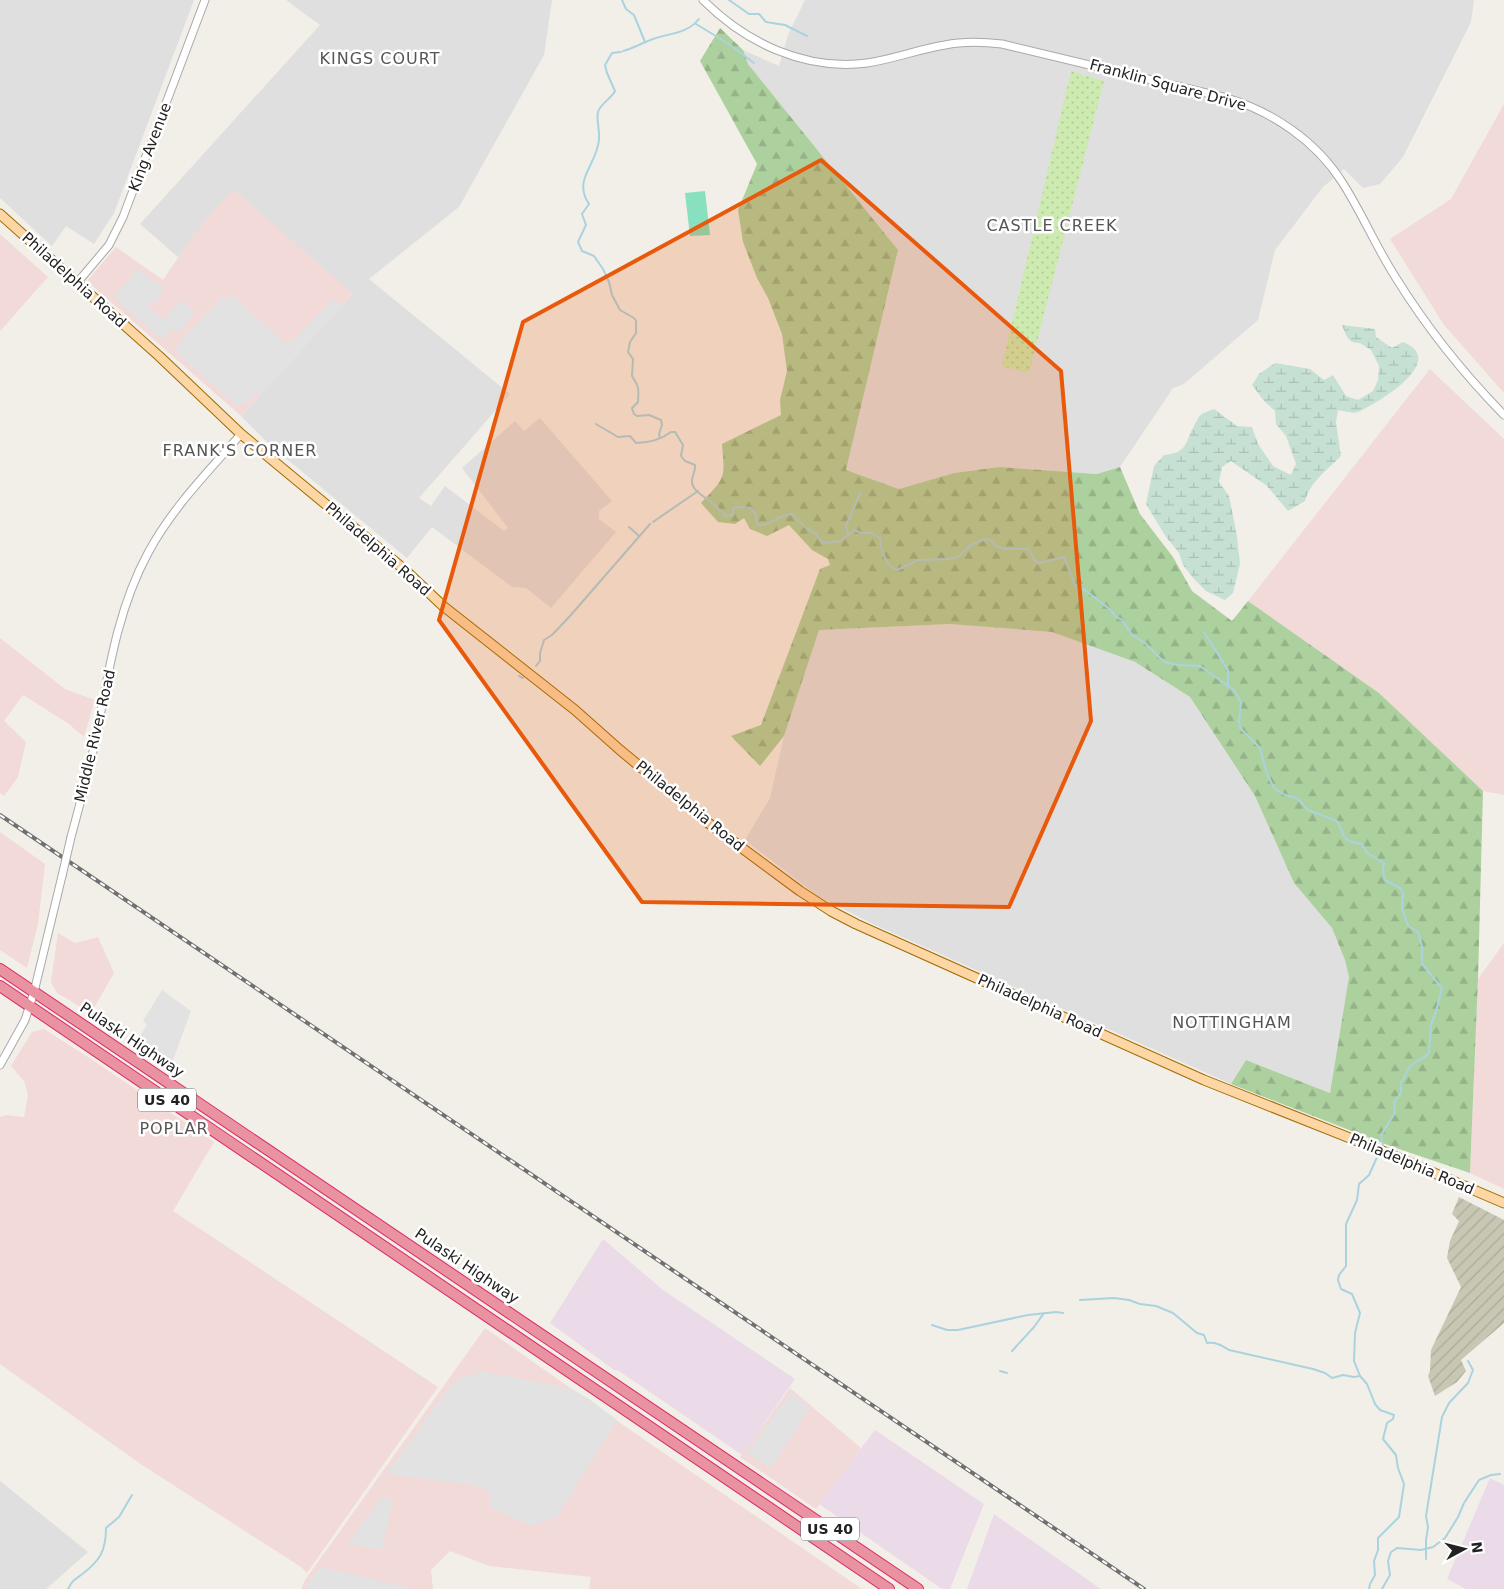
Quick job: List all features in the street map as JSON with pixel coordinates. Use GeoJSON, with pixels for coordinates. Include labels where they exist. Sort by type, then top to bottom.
{"type":"FeatureCollection","features":[{"type":"Feature","properties":{"kind":"highway","name":"Pulaski Highway"},"geometry":{"type":"LineString","coordinates":[[0,969],[918,1589]]}},
{"type":"Feature","properties":{"kind":"highway","name":"Pulaski Highway"},"geometry":{"type":"LineString","coordinates":[[0,986],[889,1589]]}},
{"type":"Feature","properties":{"kind":"main road","name":"Philadelphia Road"},"geometry":{"type":"LineString","coordinates":[[0,214],[160,356],[241,434],[405,570],[444,606],[576,710],[620,750],[702,818],[800,891],[831,911],[874,932],[1204,1080],[1385,1152],[1504,1203]]}},
{"type":"Feature","properties":{"kind":"street","name":"King Avenue"},"geometry":{"type":"LineString","coordinates":[[78,283],[109,245],[123,217],[205,0]]}},
{"type":"Feature","properties":{"kind":"street","name":"Franklin Square Drive"},"geometry":{"type":"LineString","coordinates":[[702,0],[742,33],[771,48],[800,58],[838,64],[868,63],[947,44],[977,42],[1002,44],[1220,96],[1271,116],[1302,138],[1336,173],[1382,256],[1423,320],[1467,376],[1504,416]]}},
{"type":"Feature","properties":{"kind":"street","name":"Middle River Road"},"geometry":{"type":"LineString","coordinates":[[0,1065],[25,1020],[34,992],[96,739],[117,637],[132,587],[148,553],[176,507],[241,434]]}},
{"type":"Feature","properties":{"kind":"highlighted area"},"geometry":{"type":"Polygon","coordinates":[[[821,160],[1061,371],[1091,721],[1009,907],[642,902],[439,620],[523,322],[821,160]]]}},
{"type":"Feature","properties":{"kind":"shaded area"},"geometry":{"type":"Polygon","coordinates":[[[0,0],[194,0],[114,213],[94,244],[66,226],[52,246],[0,198],[0,0]]]}},
{"type":"Feature","properties":{"kind":"shaded area"},"geometry":{"type":"Polygon","coordinates":[[[286,0],[552,0],[544,55],[459,207],[369,279],[510,394],[419,498],[431,506],[445,486],[504,531],[508,528],[462,468],[515,421],[524,431],[540,418],[612,501],[599,511],[599,519],[616,532],[551,608],[526,588],[512,587],[432,527],[407,558],[271,446],[241,416],[353,294],[219,204],[178,257],[140,224],[320,25],[286,0]]]}},
{"type":"Feature","properties":{"kind":"shaded area"},"geometry":{"type":"Polygon","coordinates":[[[805,0],[1474,0],[1471,22],[1403,157],[1380,184],[1363,188],[1344,169],[1323,187],[1275,250],[1258,320],[1184,384],[1173,388],[1120,467],[1097,474],[999,467],[954,473],[899,489],[846,470],[898,250],[748,64],[743,50],[779,66],[788,35],[805,0]]]}},
{"type":"Feature","properties":{"kind":"shaded area"},"geometry":{"type":"Polygon","coordinates":[[[1504,104],[1504,393],[1444,325],[1390,239],[1451,199],[1504,104]]]}},
{"type":"Feature","properties":{"kind":"shaded area"},"geometry":{"type":"Polygon","coordinates":[[[234,190],[353,294],[241,416],[87,281],[116,247],[163,280],[192,237],[219,204],[234,190]]]}},
{"type":"Feature","properties":{"kind":"shaded area"},"geometry":{"type":"Polygon","coordinates":[[[0,234],[48,277],[0,331],[0,234]]]}},
{"type":"Feature","properties":{"kind":"shaded area"},"geometry":{"type":"Polygon","coordinates":[[[138,268],[151,280],[164,287],[155,304],[149,301],[148,306],[164,320],[181,300],[195,313],[178,332],[173,329],[163,340],[113,297],[138,268]]]}},
{"type":"Feature","properties":{"kind":"shaded area"},"geometry":{"type":"Polygon","coordinates":[[[231,294],[286,344],[297,336],[333,298],[342,306],[261,395],[257,392],[245,405],[241,402],[238,407],[175,351],[183,337],[223,296],[227,299],[231,294]]]}},
{"type":"Feature","properties":{"kind":"shaded area"},"geometry":{"type":"Polygon","coordinates":[[[1430,369],[1504,439],[1504,795],[1483,791],[1379,693],[1248,601],[1430,369]]]}},
{"type":"Feature","properties":{"kind":"shaded area"},"geometry":{"type":"Polygon","coordinates":[[[950,624],[1052,632],[1135,662],[1190,697],[1255,796],[1294,883],[1332,928],[1345,960],[1350,977],[1330,1093],[1246,1060],[1231,1084],[873,924],[819,897],[745,840],[770,798],[784,736],[818,630],[950,624]]]}},
{"type":"Feature","properties":{"kind":"shaded area"},"geometry":{"type":"Polygon","coordinates":[[[0,638],[65,689],[95,700],[84,737],[69,724],[23,695],[4,721],[26,742],[18,777],[4,796],[0,793],[0,638]]]}},
{"type":"Feature","properties":{"kind":"shaded area"},"geometry":{"type":"Polygon","coordinates":[[[0,832],[45,864],[38,924],[27,968],[0,950],[0,832]]]}},
{"type":"Feature","properties":{"kind":"shaded area"},"geometry":{"type":"Polygon","coordinates":[[[58,933],[75,943],[98,937],[114,973],[91,1013],[57,993],[51,982],[58,933]]]}},
{"type":"Feature","properties":{"kind":"shaded area"},"geometry":{"type":"Polygon","coordinates":[[[1504,943],[1504,1189],[1470,1173],[1478,979],[1504,943]]]}},
{"type":"Feature","properties":{"kind":"shaded area"},"geometry":{"type":"Polygon","coordinates":[[[162,990],[191,1011],[170,1068],[137,1042],[147,1024],[143,1021],[162,990]]]}},
{"type":"Feature","properties":{"kind":"shaded area"},"geometry":{"type":"Polygon","coordinates":[[[44,1029],[214,1142],[173,1211],[438,1387],[307,1573],[301,1567],[142,1465],[0,1364],[0,1117],[6,1115],[24,1117],[28,1095],[24,1081],[11,1066],[32,1032],[44,1029]]]}},
{"type":"Feature","properties":{"kind":"shaded area"},"geometry":{"type":"Polygon","coordinates":[[[1459,1197],[1504,1220],[1504,1323],[1461,1360],[1466,1371],[1457,1382],[1435,1396],[1428,1376],[1431,1350],[1461,1287],[1447,1258],[1450,1241],[1459,1221],[1452,1214],[1459,1197]]]}},
{"type":"Feature","properties":{"kind":"shaded area"},"geometry":{"type":"Polygon","coordinates":[[[603,1239],[663,1290],[795,1379],[742,1455],[619,1371],[614,1370],[550,1323],[603,1239]]]}},
{"type":"Feature","properties":{"kind":"shaded area"},"geometry":{"type":"Polygon","coordinates":[[[485,1328],[862,1589],[589,1589],[591,1577],[489,1566],[450,1551],[431,1570],[433,1589],[301,1589],[305,1580],[485,1328]]]}},
{"type":"Feature","properties":{"kind":"shaded area"},"geometry":{"type":"Polygon","coordinates":[[[479,1371],[572,1389],[617,1420],[557,1517],[531,1526],[489,1507],[489,1492],[473,1485],[386,1474],[452,1384],[461,1377],[476,1375],[479,1371]]]}},
{"type":"Feature","properties":{"kind":"shaded area"},"geometry":{"type":"Polygon","coordinates":[[[790,1388],[861,1448],[816,1509],[740,1457],[790,1388]]]}},
{"type":"Feature","properties":{"kind":"shaded area"},"geometry":{"type":"Polygon","coordinates":[[[791,1392],[810,1408],[771,1468],[747,1453],[791,1392]]]}},
{"type":"Feature","properties":{"kind":"shaded area"},"geometry":{"type":"Polygon","coordinates":[[[875,1430],[984,1504],[950,1589],[942,1589],[819,1504],[875,1430]]]}},
{"type":"Feature","properties":{"kind":"shaded area"},"geometry":{"type":"Polygon","coordinates":[[[1490,1478],[1504,1485],[1504,1589],[1466,1589],[1447,1579],[1490,1478]]]}},
{"type":"Feature","properties":{"kind":"shaded area"},"geometry":{"type":"Polygon","coordinates":[[[0,1481],[88,1552],[46,1589],[0,1589],[0,1481]]]}},
{"type":"Feature","properties":{"kind":"shaded area"},"geometry":{"type":"Polygon","coordinates":[[[382,1498],[393,1499],[382,1550],[347,1544],[382,1498]]]}},
{"type":"Feature","properties":{"kind":"shaded area"},"geometry":{"type":"Polygon","coordinates":[[[994,1514],[1101,1589],[967,1589],[994,1514]]]}},
{"type":"Feature","properties":{"kind":"shaded area"},"geometry":{"type":"Polygon","coordinates":[[[320,1567],[414,1589],[308,1589],[308,1583],[320,1567]]]}},
{"type":"Feature","properties":{"kind":"green space"},"geometry":{"type":"Polygon","coordinates":[[[720,28],[743,50],[748,64],[898,250],[846,470],[899,489],[954,473],[999,467],[1097,474],[1120,467],[1140,514],[1173,557],[1192,591],[1232,621],[1248,601],[1379,693],[1483,791],[1470,1173],[1393,1147],[1231,1084],[1246,1060],[1330,1093],[1349,977],[1345,960],[1332,928],[1294,883],[1255,796],[1190,697],[1135,662],[1052,632],[950,624],[819,630],[784,736],[760,766],[731,736],[761,725],[820,569],[830,565],[828,559],[812,550],[789,525],[767,536],[750,529],[744,518],[735,524],[718,522],[701,503],[722,477],[724,464],[722,444],[781,415],[780,400],[787,371],[782,334],[743,242],[738,210],[757,164],[700,61],[720,28]]]}},
{"type":"Feature","properties":{"kind":"green space"},"geometry":{"type":"Polygon","coordinates":[[[1071,71],[1104,81],[1029,373],[1002,366],[1071,71]]]}},
{"type":"Feature","properties":{"kind":"green space"},"geometry":{"type":"Polygon","coordinates":[[[705,191],[710,235],[690,236],[685,193],[705,191]]]}},
{"type":"Feature","properties":{"kind":"green space"},"geometry":{"type":"Polygon","coordinates":[[[1342,325],[1375,329],[1376,337],[1392,348],[1403,342],[1415,350],[1418,360],[1414,370],[1393,391],[1358,412],[1351,413],[1338,410],[1336,422],[1341,456],[1315,482],[1305,501],[1288,511],[1267,486],[1231,461],[1222,467],[1219,482],[1229,496],[1237,536],[1240,564],[1233,593],[1225,600],[1206,591],[1194,579],[1183,565],[1179,553],[1166,537],[1146,504],[1154,466],[1164,455],[1178,452],[1182,449],[1199,417],[1203,413],[1214,409],[1237,426],[1252,427],[1258,444],[1273,466],[1291,475],[1296,464],[1286,436],[1276,424],[1275,411],[1264,401],[1252,385],[1259,374],[1275,363],[1310,369],[1324,380],[1333,375],[1346,396],[1358,400],[1373,391],[1378,380],[1379,366],[1371,350],[1360,343],[1350,340],[1342,325]]]}},
{"type":"Feature","properties":{"kind":"waterway"},"geometry":{"type":"LineString","coordinates":[[622,0],[626,9],[634,15],[645,42]]}},
{"type":"Feature","properties":{"kind":"waterway"},"geometry":{"type":"LineString","coordinates":[[729,0],[749,14],[759,14],[766,22],[785,25],[807,36]]}},
{"type":"Feature","properties":{"kind":"waterway"},"geometry":{"type":"LineString","coordinates":[[623,51],[689,28],[699,19]]}},
{"type":"Feature","properties":{"kind":"waterway"},"geometry":{"type":"LineString","coordinates":[[696,24],[729,44],[754,63]]}},
{"type":"Feature","properties":{"kind":"waterway"},"geometry":{"type":"LineString","coordinates":[[621,52],[612,53],[605,65],[615,91],[598,112],[598,148],[584,179],[583,187],[589,204],[582,214],[586,225],[578,242],[582,251],[594,256],[603,269],[612,295],[620,310],[636,321],[636,333],[630,342],[628,352],[633,359],[632,376],[638,391],[638,402],[632,408],[637,416],[649,415],[661,420],[660,438]]}},
{"type":"Feature","properties":{"kind":"waterway"},"geometry":{"type":"LineString","coordinates":[[596,424],[618,437],[630,436],[636,443],[655,440],[675,432],[683,445],[681,456],[685,461],[695,465],[692,484],[699,493],[711,502]]}},
{"type":"Feature","properties":{"kind":"waterway"},"geometry":{"type":"LineString","coordinates":[[653,522],[698,491]]}},
{"type":"Feature","properties":{"kind":"waterway"},"geometry":{"type":"LineString","coordinates":[[848,535],[846,526],[861,491]]}},
{"type":"Feature","properties":{"kind":"waterway"},"geometry":{"type":"LineString","coordinates":[[712,503],[726,516],[733,515],[733,509],[736,507],[751,508],[755,513],[758,525],[767,524],[792,514],[805,527],[816,534],[823,543],[841,541],[854,530],[861,533],[872,533],[880,538],[884,556],[889,564],[897,570],[918,560],[958,557],[971,545],[985,539],[1005,549],[1029,549],[1035,561],[1039,563],[1064,557],[1075,585],[1111,610],[1115,616],[1122,620],[1132,635],[1145,643],[1164,662],[1200,666],[1235,691],[1241,703],[1240,728],[1260,748],[1267,774],[1274,788],[1285,795],[1297,798],[1308,810],[1337,821],[1347,840],[1362,844],[1367,853],[1384,863],[1385,880],[1400,888],[1403,893],[1402,909],[1408,926],[1418,932],[1422,947],[1422,964],[1442,988],[1431,1024],[1429,1053],[1409,1068],[1401,1082],[1401,1093],[1394,1102],[1395,1113],[1381,1135],[1383,1144]]}},
{"type":"Feature","properties":{"kind":"waterway"},"geometry":{"type":"LineString","coordinates":[[536,666],[540,661],[544,640],[552,635],[570,616],[650,524]]}},
{"type":"Feature","properties":{"kind":"waterway"},"geometry":{"type":"LineString","coordinates":[[629,527],[638,535]]}},
{"type":"Feature","properties":{"kind":"waterway"},"geometry":{"type":"LineString","coordinates":[[1204,632],[1228,670],[1228,685]]}},
{"type":"Feature","properties":{"kind":"waterway"},"geometry":{"type":"LineString","coordinates":[[519,676],[523,678]]}},
{"type":"Feature","properties":{"kind":"waterway"},"geometry":{"type":"LineString","coordinates":[[1369,1589],[1375,1575],[1374,1561],[1378,1550],[1378,1538],[1399,1517],[1404,1484],[1398,1468],[1396,1455],[1383,1439],[1387,1423],[1393,1419],[1394,1415],[1380,1410],[1375,1404],[1367,1384],[1360,1376],[1354,1361],[1355,1333],[1360,1313],[1352,1294],[1341,1289],[1338,1280],[1339,1275],[1346,1266],[1346,1224],[1357,1200],[1359,1184],[1369,1175],[1378,1155]]}},
{"type":"Feature","properties":{"kind":"waterway"},"geometry":{"type":"LineString","coordinates":[[1080,1300],[1114,1298],[1156,1306],[1173,1313],[1197,1333],[1204,1335],[1207,1343],[1216,1343],[1229,1350],[1313,1369],[1325,1373],[1332,1378],[1343,1375],[1360,1376]]}},
{"type":"Feature","properties":{"kind":"waterway"},"geometry":{"type":"LineString","coordinates":[[1012,1351],[1044,1313]]}},
{"type":"Feature","properties":{"kind":"waterway"},"geometry":{"type":"LineString","coordinates":[[932,1325],[947,1330],[958,1330],[1028,1315],[1063,1313]]}},
{"type":"Feature","properties":{"kind":"waterway"},"geometry":{"type":"LineString","coordinates":[[1426,1559],[1428,1527],[1426,1516],[1442,1417],[1449,1403],[1468,1383],[1473,1370],[1468,1361]]}},
{"type":"Feature","properties":{"kind":"waterway"},"geometry":{"type":"LineString","coordinates":[[1000,1371],[1007,1373]]}},
{"type":"Feature","properties":{"kind":"waterway"},"geometry":{"type":"LineString","coordinates":[[1382,1589],[1390,1575],[1388,1561],[1391,1552],[1397,1548],[1421,1550],[1433,1547],[1445,1538],[1479,1480],[1491,1475],[1500,1474]]}},
{"type":"Feature","properties":{"kind":"waterway"},"geometry":{"type":"LineString","coordinates":[[68,1589],[73,1581],[88,1570],[101,1555],[105,1543],[106,1528],[119,1517],[132,1495]]}},
{"type":"Feature","properties":{"kind":"railway"},"geometry":{"type":"LineString","coordinates":[[0,815],[1144,1589]]}},
{"type":"Feature","properties":{"kind":"district","name":"KINGS COURT"},"geometry":{"type":"Point","coordinates":[380,58]}},
{"type":"Feature","properties":{"kind":"district","name":"CASTLE CREEK"},"geometry":{"type":"Point","coordinates":[1052,225]}},
{"type":"Feature","properties":{"kind":"district","name":"FRANK'S CORNER"},"geometry":{"type":"Point","coordinates":[240,450]}},
{"type":"Feature","properties":{"kind":"district","name":"NOTTINGHAM"},"geometry":{"type":"Point","coordinates":[1232,1022]}},
{"type":"Feature","properties":{"kind":"district","name":"POPLAR"},"geometry":{"type":"Point","coordinates":[174,1128]}}]}
